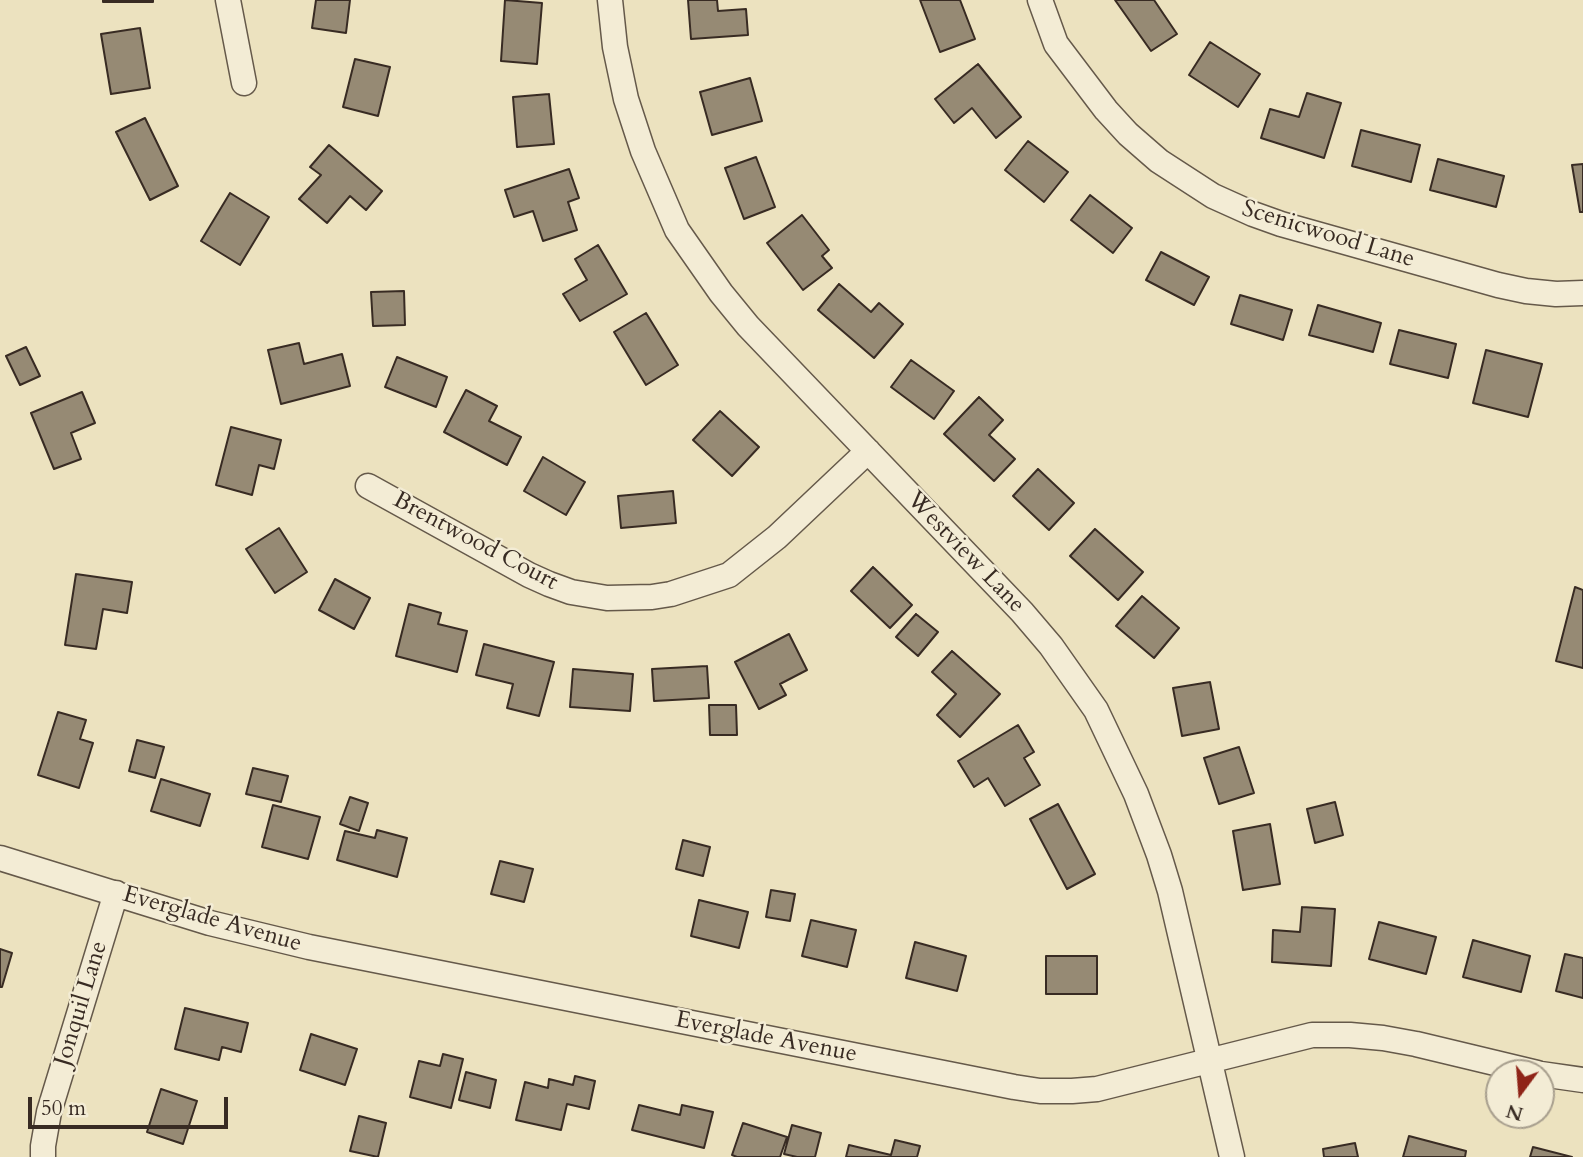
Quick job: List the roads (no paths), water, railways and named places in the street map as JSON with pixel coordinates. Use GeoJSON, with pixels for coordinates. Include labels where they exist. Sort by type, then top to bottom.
{"type":"FeatureCollection","features":[{"type":"Feature","properties":{"kind":"street"},"geometry":{"type":"LineString","coordinates":[[228,0],[244,83]]}},
{"type":"Feature","properties":{"kind":"street","name":"Westview Lane"},"geometry":{"type":"LineString","coordinates":[[610,0],[615,47],[626,99],[643,152],[677,230],[748,326],[1022,612],[1051,646],[1096,709],[1136,794],[1170,891],[1232,1157]]}},
{"type":"Feature","properties":{"kind":"street","name":"Scenicwood Lane"},"geometry":{"type":"LineString","coordinates":[[1040,0],[1056,44],[1106,110],[1159,161],[1213,196],[1281,224],[1497,285],[1546,293],[1583,293]]}},
{"type":"Feature","properties":{"kind":"street","name":"Brentwood Court"},"geometry":{"type":"LineString","coordinates":[[368,486],[549,584],[571,592],[607,598],[652,597],[671,594],[729,575],[778,537],[868,451]]}},
{"type":"Feature","properties":{"kind":"street","name":"Everglade Avenue"},"geometry":{"type":"LineString","coordinates":[[0,859],[210,923],[309,947],[1040,1091],[1097,1089],[1312,1035],[1383,1038],[1485,1060]]}},
{"type":"Feature","properties":{"kind":"street","name":"Jonquil Lane"},"geometry":{"type":"LineString","coordinates":[[43,1157],[49,1112],[116,893]]}},
{"type":"Feature","properties":{"kind":"street","name":"Everglade Avenue"},"geometry":{"type":"LineString","coordinates":[[1555,1076],[1583,1080]]}}]}
